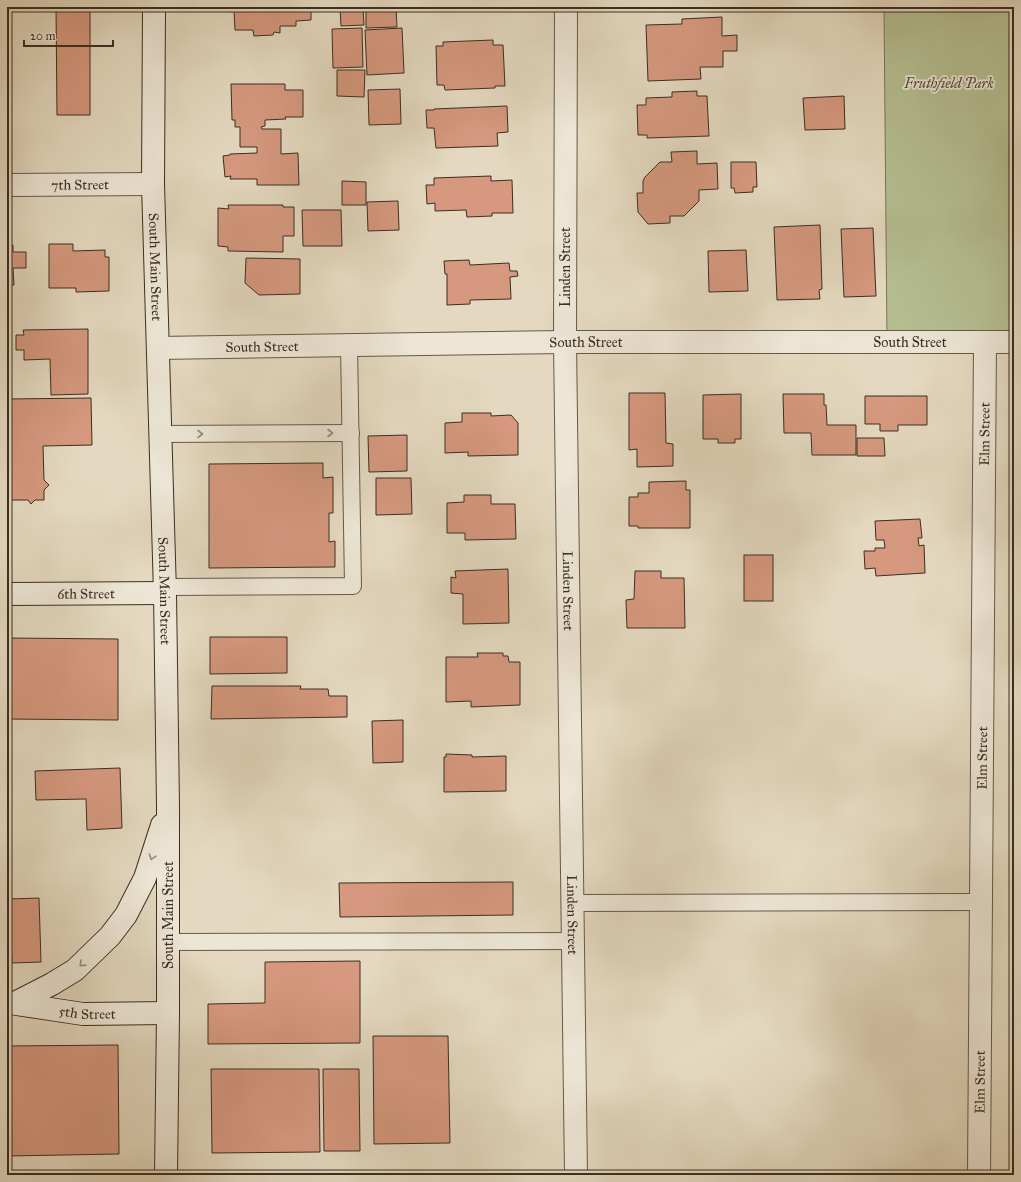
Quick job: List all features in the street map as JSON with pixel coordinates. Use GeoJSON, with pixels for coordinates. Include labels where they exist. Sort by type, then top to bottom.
{"type":"FeatureCollection","features":[{"type":"Feature","properties":{"kind":"street","name":"South Main Street"},"geometry":{"type":"LineString","coordinates":[[154,7],[153,184],[165,590],[168,806],[166,1175]]}},
{"type":"Feature","properties":{"kind":"street","name":"Linden Street"},"geometry":{"type":"LineString","coordinates":[[566,7],[565,342],[576,1175]]}},
{"type":"Feature","properties":{"kind":"street","name":"7th Street"},"geometry":{"type":"LineString","coordinates":[[7,185],[153,184]]}},
{"type":"Feature","properties":{"kind":"street","name":"South Street"},"geometry":{"type":"LineString","coordinates":[[158,348],[565,342],[1014,342]]}},
{"type":"Feature","properties":{"kind":"street","name":"Elm Street"},"geometry":{"type":"LineString","coordinates":[[979,1175],[984,342]]}},
{"type":"Feature","properties":{"kind":"street","name":"6th Street"},"geometry":{"type":"LineString","coordinates":[[7,594],[165,590]]}},
{"type":"Feature","properties":{"kind":"street"},"geometry":{"type":"LineString","coordinates":[[11,1003],[52,984],[75,970],[110,936],[126,915],[145,878],[168,806]]}},
{"type":"Feature","properties":{"kind":"street","name":"5th Street"},"geometry":{"type":"LineString","coordinates":[[11,1003],[83,1014],[168,1013]]}},
{"type":"Feature","properties":{"kind":"lane"},"geometry":{"type":"LineString","coordinates":[[165,590],[353,586],[349,345]]}},
{"type":"Feature","properties":{"kind":"lane"},"geometry":{"type":"LineString","coordinates":[[161,434],[351,433]]}},
{"type":"Feature","properties":{"kind":"lane"},"geometry":{"type":"LineString","coordinates":[[572,904],[981,902]]}},
{"type":"Feature","properties":{"kind":"lane"},"geometry":{"type":"LineString","coordinates":[[168,942],[572,941]]}},
{"type":"Feature","properties":{"kind":"green space","name":"Fruthfield Park"},"geometry":{"type":"Polygon","coordinates":[[[884,7],[1014,7],[1014,342],[887,342],[884,7]]]}},
{"type":"Feature","properties":{"kind":"building"},"geometry":{"type":"Polygon","coordinates":[[[56,7],[90,7],[90,115],[57,115],[56,7]]]}},
{"type":"Feature","properties":{"kind":"building"},"geometry":{"type":"Polygon","coordinates":[[[229,7],[311,7],[311,20],[296,21],[296,26],[280,26],[280,33],[274,32],[273,35],[254,36],[253,30],[235,30],[234,11],[229,12],[229,7]]]}},
{"type":"Feature","properties":{"kind":"building"},"geometry":{"type":"Polygon","coordinates":[[[340,7],[363,7],[364,25],[341,26],[340,7]]]}},
{"type":"Feature","properties":{"kind":"building"},"geometry":{"type":"Polygon","coordinates":[[[366,7],[396,7],[397,27],[366,28],[366,7]]]}},
{"type":"Feature","properties":{"kind":"building"},"geometry":{"type":"Polygon","coordinates":[[[722,17],[722,36],[737,35],[737,51],[723,51],[723,67],[700,67],[701,79],[648,81],[646,25],[682,24],[682,19],[722,17]]]}},
{"type":"Feature","properties":{"kind":"building"},"geometry":{"type":"Polygon","coordinates":[[[362,28],[363,67],[333,68],[332,29],[362,28]]]}},
{"type":"Feature","properties":{"kind":"building"},"geometry":{"type":"Polygon","coordinates":[[[402,28],[404,73],[367,75],[365,30],[402,28]]]}},
{"type":"Feature","properties":{"kind":"building"},"geometry":{"type":"Polygon","coordinates":[[[493,40],[493,45],[503,45],[505,86],[495,86],[495,88],[445,90],[444,85],[437,85],[436,46],[443,46],[443,42],[493,40]]]}},
{"type":"Feature","properties":{"kind":"building"},"geometry":{"type":"Polygon","coordinates":[[[337,70],[365,70],[364,97],[337,96],[337,70]]]}},
{"type":"Feature","properties":{"kind":"building"},"geometry":{"type":"Polygon","coordinates":[[[231,84],[285,84],[285,90],[303,90],[303,117],[285,117],[286,119],[265,120],[265,126],[261,127],[262,129],[281,129],[281,154],[298,153],[299,185],[257,185],[257,179],[230,179],[231,176],[225,177],[223,156],[230,154],[257,153],[257,147],[240,147],[240,127],[235,127],[235,120],[232,120],[231,84]]]}},
{"type":"Feature","properties":{"kind":"building"},"geometry":{"type":"Polygon","coordinates":[[[400,89],[401,124],[369,125],[368,90],[400,89]]]}},
{"type":"Feature","properties":{"kind":"building"},"geometry":{"type":"Polygon","coordinates":[[[697,91],[697,96],[707,96],[709,136],[647,138],[647,135],[638,135],[637,105],[646,105],[646,98],[672,97],[672,92],[697,91]]]}},
{"type":"Feature","properties":{"kind":"building"},"geometry":{"type":"Polygon","coordinates":[[[844,96],[845,129],[805,130],[803,98],[844,96]]]}},
{"type":"Feature","properties":{"kind":"building"},"geometry":{"type":"Polygon","coordinates":[[[507,106],[508,132],[497,133],[498,146],[436,148],[434,128],[427,128],[426,110],[507,106]]]}},
{"type":"Feature","properties":{"kind":"building"},"geometry":{"type":"Polygon","coordinates":[[[697,151],[697,164],[717,163],[718,189],[699,190],[699,201],[684,216],[670,216],[670,223],[648,224],[638,212],[637,193],[643,193],[643,181],[645,177],[660,162],[672,162],[671,152],[697,151]]]}},
{"type":"Feature","properties":{"kind":"building"},"geometry":{"type":"Polygon","coordinates":[[[731,162],[756,162],[757,187],[753,187],[753,192],[735,193],[734,188],[731,188],[731,162]]]}},
{"type":"Feature","properties":{"kind":"building"},"geometry":{"type":"Polygon","coordinates":[[[491,176],[491,181],[512,180],[513,213],[492,213],[492,216],[467,217],[466,210],[435,211],[435,203],[427,204],[426,185],[434,185],[434,178],[491,176]]]}},
{"type":"Feature","properties":{"kind":"building"},"geometry":{"type":"Polygon","coordinates":[[[342,181],[366,182],[366,205],[342,205],[342,181]]]}},
{"type":"Feature","properties":{"kind":"building"},"geometry":{"type":"Polygon","coordinates":[[[398,201],[399,230],[368,231],[367,202],[398,201]]]}},
{"type":"Feature","properties":{"kind":"building"},"geometry":{"type":"Polygon","coordinates":[[[228,205],[283,205],[283,207],[294,207],[294,236],[283,236],[283,252],[228,251],[228,247],[218,246],[218,208],[229,209],[228,205]]]}},
{"type":"Feature","properties":{"kind":"building"},"geometry":{"type":"Polygon","coordinates":[[[302,210],[341,210],[342,246],[303,246],[302,210]]]}},
{"type":"Feature","properties":{"kind":"building"},"geometry":{"type":"Polygon","coordinates":[[[820,225],[822,289],[819,290],[820,299],[777,300],[774,227],[820,225]]]}},
{"type":"Feature","properties":{"kind":"building"},"geometry":{"type":"Polygon","coordinates":[[[873,228],[876,296],[844,297],[841,229],[873,228]]]}},
{"type":"Feature","properties":{"kind":"building"},"geometry":{"type":"Polygon","coordinates":[[[49,244],[73,244],[73,251],[105,250],[105,257],[109,257],[109,291],[76,292],[76,288],[49,288],[49,244]]]}},
{"type":"Feature","properties":{"kind":"building"},"geometry":{"type":"Polygon","coordinates":[[[7,245],[13,245],[13,252],[26,252],[26,268],[13,268],[14,285],[7,285],[7,245]]]}},
{"type":"Feature","properties":{"kind":"building"},"geometry":{"type":"Polygon","coordinates":[[[746,250],[748,291],[709,292],[708,251],[746,250]]]}},
{"type":"Feature","properties":{"kind":"building"},"geometry":{"type":"Polygon","coordinates":[[[246,258],[300,259],[300,294],[259,295],[245,283],[246,258]]]}},
{"type":"Feature","properties":{"kind":"building"},"geometry":{"type":"Polygon","coordinates":[[[469,260],[470,265],[509,263],[510,271],[517,271],[518,276],[510,277],[511,299],[470,300],[470,304],[447,305],[447,274],[445,274],[444,261],[469,260]]]}},
{"type":"Feature","properties":{"kind":"building"},"geometry":{"type":"Polygon","coordinates":[[[88,329],[88,394],[51,395],[50,359],[24,360],[24,350],[16,350],[16,335],[24,335],[23,330],[88,329]]]}},
{"type":"Feature","properties":{"kind":"building"},"geometry":{"type":"Polygon","coordinates":[[[629,393],[665,393],[666,443],[673,444],[673,466],[637,467],[637,449],[629,450],[629,393]]]}},
{"type":"Feature","properties":{"kind":"building"},"geometry":{"type":"Polygon","coordinates":[[[741,394],[741,439],[735,439],[735,443],[718,443],[718,439],[703,439],[703,395],[741,394]]]}},
{"type":"Feature","properties":{"kind":"building"},"geometry":{"type":"Polygon","coordinates":[[[783,394],[824,394],[827,425],[856,425],[856,455],[812,455],[811,433],[784,433],[783,394]]]}},
{"type":"Feature","properties":{"kind":"building"},"geometry":{"type":"Polygon","coordinates":[[[865,396],[927,396],[927,425],[898,425],[898,431],[880,431],[880,424],[865,424],[865,396]]]}},
{"type":"Feature","properties":{"kind":"building"},"geometry":{"type":"Polygon","coordinates":[[[91,398],[92,445],[43,446],[44,480],[49,485],[44,490],[44,500],[35,500],[31,504],[28,500],[7,500],[7,399],[91,398]]]}},
{"type":"Feature","properties":{"kind":"building"},"geometry":{"type":"Polygon","coordinates":[[[462,413],[491,413],[491,416],[511,415],[518,423],[518,455],[468,456],[468,452],[445,453],[445,423],[462,422],[462,413]]]}},
{"type":"Feature","properties":{"kind":"building"},"geometry":{"type":"Polygon","coordinates":[[[407,435],[407,471],[369,472],[368,436],[407,435]]]}},
{"type":"Feature","properties":{"kind":"building"},"geometry":{"type":"Polygon","coordinates":[[[857,438],[884,438],[885,456],[857,456],[857,438]]]}},
{"type":"Feature","properties":{"kind":"building"},"geometry":{"type":"Polygon","coordinates":[[[323,463],[323,478],[333,477],[333,513],[329,513],[329,542],[335,541],[335,567],[209,568],[209,464],[323,463]]]}},
{"type":"Feature","properties":{"kind":"building"},"geometry":{"type":"Polygon","coordinates":[[[376,478],[411,478],[412,514],[376,515],[376,478]]]}},
{"type":"Feature","properties":{"kind":"building"},"geometry":{"type":"Polygon","coordinates":[[[686,481],[686,490],[690,490],[690,528],[638,528],[638,526],[629,526],[629,497],[638,497],[638,493],[649,493],[649,482],[686,481]]]}},
{"type":"Feature","properties":{"kind":"building"},"geometry":{"type":"Polygon","coordinates":[[[464,495],[491,495],[491,504],[515,504],[516,539],[465,540],[465,533],[447,533],[447,503],[464,502],[464,495]]]}},
{"type":"Feature","properties":{"kind":"building"},"geometry":{"type":"Polygon","coordinates":[[[920,519],[922,538],[918,538],[919,546],[924,545],[925,573],[876,576],[875,568],[865,569],[864,551],[875,551],[875,548],[885,548],[884,540],[876,540],[875,521],[920,519]]]}},
{"type":"Feature","properties":{"kind":"building"},"geometry":{"type":"Polygon","coordinates":[[[744,555],[773,555],[773,601],[744,601],[744,555]]]}},
{"type":"Feature","properties":{"kind":"building"},"geometry":{"type":"Polygon","coordinates":[[[508,569],[509,623],[463,624],[463,594],[451,593],[451,577],[456,578],[455,571],[508,569]]]}},
{"type":"Feature","properties":{"kind":"building"},"geometry":{"type":"Polygon","coordinates":[[[635,571],[661,571],[661,578],[684,578],[685,628],[627,628],[626,600],[634,599],[635,571]]]}},
{"type":"Feature","properties":{"kind":"building"},"geometry":{"type":"Polygon","coordinates":[[[210,637],[287,637],[287,673],[210,674],[210,637]]]}},
{"type":"Feature","properties":{"kind":"building"},"geometry":{"type":"Polygon","coordinates":[[[7,638],[118,639],[118,720],[7,719],[7,638]]]}},
{"type":"Feature","properties":{"kind":"building"},"geometry":{"type":"Polygon","coordinates":[[[477,653],[503,653],[503,656],[508,656],[509,662],[520,662],[520,705],[471,707],[471,701],[446,702],[446,657],[478,657],[477,653]]]}},
{"type":"Feature","properties":{"kind":"building"},"geometry":{"type":"Polygon","coordinates":[[[212,686],[301,686],[300,689],[328,689],[329,696],[347,696],[347,717],[211,719],[212,686]]]}},
{"type":"Feature","properties":{"kind":"building"},"geometry":{"type":"Polygon","coordinates":[[[403,720],[403,762],[373,763],[372,721],[403,720]]]}},
{"type":"Feature","properties":{"kind":"building"},"geometry":{"type":"Polygon","coordinates":[[[446,754],[472,755],[472,757],[506,756],[506,791],[444,792],[444,757],[446,757],[446,754]]]}},
{"type":"Feature","properties":{"kind":"building"},"geometry":{"type":"Polygon","coordinates":[[[120,768],[122,828],[87,830],[86,799],[36,800],[35,771],[120,768]]]}},
{"type":"Feature","properties":{"kind":"building"},"geometry":{"type":"Polygon","coordinates":[[[513,882],[513,915],[340,917],[339,883],[513,882]]]}},
{"type":"Feature","properties":{"kind":"building"},"geometry":{"type":"Polygon","coordinates":[[[39,898],[41,962],[12,963],[9,899],[39,898]]]}},
{"type":"Feature","properties":{"kind":"building"},"geometry":{"type":"Polygon","coordinates":[[[360,961],[360,1043],[208,1044],[208,1004],[265,1003],[265,962],[360,961]]]}},
{"type":"Feature","properties":{"kind":"building"},"geometry":{"type":"Polygon","coordinates":[[[373,1036],[448,1036],[450,1143],[374,1144],[373,1036]]]}},
{"type":"Feature","properties":{"kind":"building"},"geometry":{"type":"Polygon","coordinates":[[[118,1045],[119,1154],[7,1156],[7,1046],[118,1045]]]}},
{"type":"Feature","properties":{"kind":"building"},"geometry":{"type":"Polygon","coordinates":[[[211,1069],[319,1069],[320,1152],[212,1153],[211,1069]]]}},
{"type":"Feature","properties":{"kind":"building"},"geometry":{"type":"Polygon","coordinates":[[[323,1069],[359,1069],[360,1151],[324,1151],[323,1069]]]}}]}
